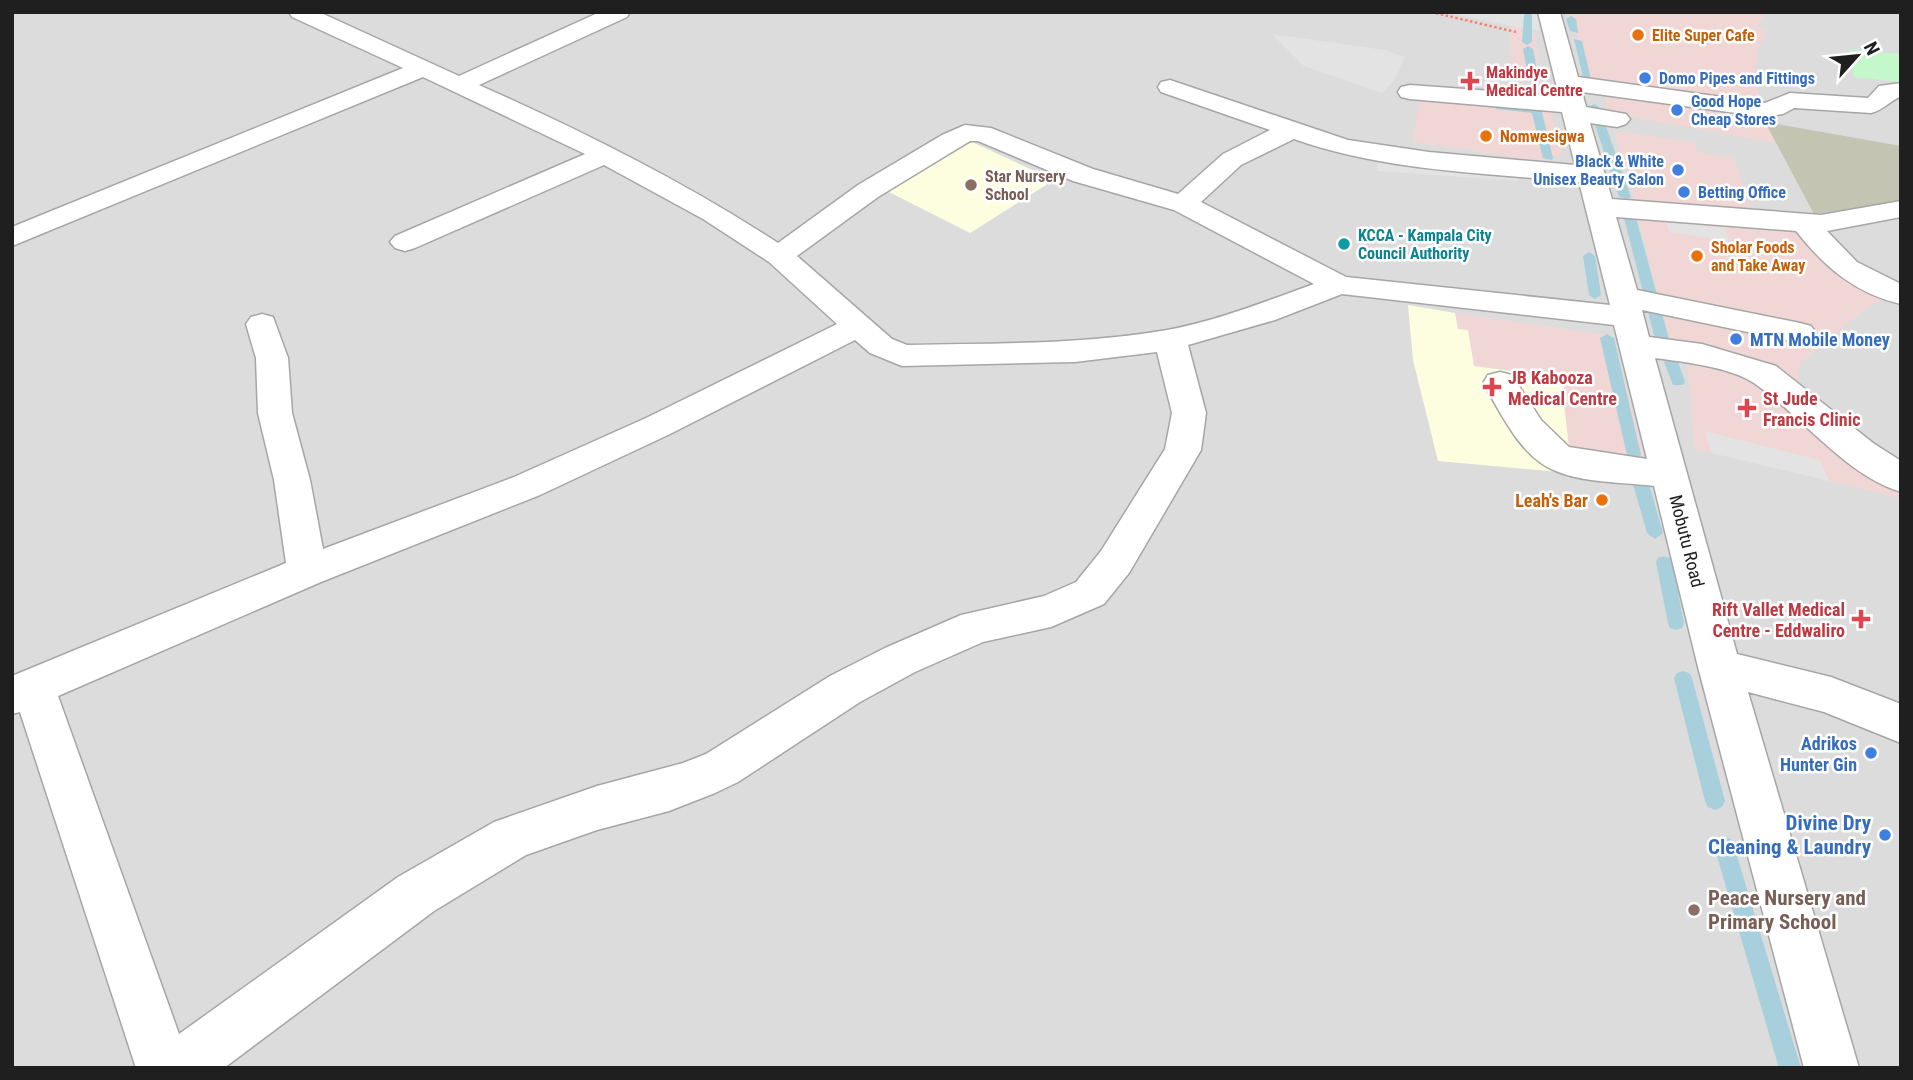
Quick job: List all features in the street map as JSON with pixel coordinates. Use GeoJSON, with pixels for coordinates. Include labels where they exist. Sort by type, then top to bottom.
{"type":"FeatureCollection","features":[{"type":"Feature","properties":{"kind":"street"},"geometry":{"type":"LineString","coordinates":[[300,12],[569,135],[713,213],[779,256],[881,346],[902,356],[1075,352],[1170,340],[1264,313],[1339,285]]}},
{"type":"Feature","properties":{"kind":"street"},"geometry":{"type":"LineString","coordinates":[[459,85],[619,12]]}},
{"type":"Feature","properties":{"kind":"street","name":"Mobutu Road"},"geometry":{"type":"LineString","coordinates":[[1552,25],[1596,191],[1633,315],[1719,667],[1834,1067]]}},
{"type":"Feature","properties":{"kind":"street"},"geometry":{"type":"LineString","coordinates":[[12,237],[422,69]]}},
{"type":"Feature","properties":{"kind":"street"},"geometry":{"type":"LineString","coordinates":[[1170,87],[1291,131],[1378,154],[1596,191],[1805,224],[1821,224],[1901,209]]}},
{"type":"Feature","properties":{"kind":"street"},"geometry":{"type":"LineString","coordinates":[[1410,92],[1765,110],[1790,100],[1871,106],[1878,103],[1888,91],[1901,90]]}},
{"type":"Feature","properties":{"kind":"street"},"geometry":{"type":"LineString","coordinates":[[1572,100],[1617,120]]}},
{"type":"Feature","properties":{"kind":"street"},"geometry":{"type":"LineString","coordinates":[[1184,204],[1205,180],[1231,158],[1291,131]]}},
{"type":"Feature","properties":{"kind":"street"},"geometry":{"type":"LineString","coordinates":[[779,256],[869,191],[965,133],[982,133],[1083,175],[1184,204],[1339,285],[1633,315],[1670,304],[1800,333]]}},
{"type":"Feature","properties":{"kind":"street"},"geometry":{"type":"LineString","coordinates":[[405,242],[605,155]]}},
{"type":"Feature","properties":{"kind":"street"},"geometry":{"type":"LineString","coordinates":[[1805,224],[1842,267],[1870,284],[1901,295]]}},
{"type":"Feature","properties":{"kind":"street"},"geometry":{"type":"LineString","coordinates":[[1633,315],[1702,355],[1764,373],[1860,452],[1901,479]]}},
{"type":"Feature","properties":{"kind":"street"},"geometry":{"type":"LineString","coordinates":[[262,324],[272,358],[275,413],[292,480],[307,571]]}},
{"type":"Feature","properties":{"kind":"street"},"geometry":{"type":"LineString","coordinates":[[164,1068],[23,692],[307,571],[527,486],[658,426],[858,326]]}},
{"type":"Feature","properties":{"kind":"street"},"geometry":{"type":"LineString","coordinates":[[178,1068],[416,894],[511,838],[597,808],[668,790],[722,768],[835,696],[900,660],[976,627],[1051,611],[1090,593],[1115,562],[1183,450],[1189,413],[1170,340]]}},
{"type":"Feature","properties":{"kind":"street"},"geometry":{"type":"LineString","coordinates":[[1500,383],[1523,420],[1558,458],[1567,462],[1671,475]]}},
{"type":"Feature","properties":{"kind":"street"},"geometry":{"type":"LineString","coordinates":[[1719,667],[1831,695],[1901,723]]}},
{"type":"Feature","properties":{"kind":"path"},"geometry":{"type":"LineString","coordinates":[[1431,12],[1493,29],[1552,25]]}},
{"type":"Feature","properties":{"kind":"shaded area"},"geometry":{"type":"Polygon","coordinates":[[[12,12],[1901,12],[1901,1068],[12,1068],[12,12]]]}},
{"type":"Feature","properties":{"kind":"shaded area"},"geometry":{"type":"Polygon","coordinates":[[[1444,12],[1538,12],[1539,31],[1491,22],[1444,12]]]}},
{"type":"Feature","properties":{"kind":"shaded area"},"geometry":{"type":"Polygon","coordinates":[[[1568,12],[1766,12],[1757,27],[1767,30],[1759,47],[1753,81],[1765,107],[1597,83],[1588,77],[1585,59],[1568,12]]]}},
{"type":"Feature","properties":{"kind":"shaded area"},"geometry":{"type":"Polygon","coordinates":[[[1510,19],[1536,35],[1539,74],[1511,73],[1510,19]]]}},
{"type":"Feature","properties":{"kind":"shaded area"},"geometry":{"type":"Polygon","coordinates":[[[1272,34],[1385,50],[1405,57],[1393,82],[1382,93],[1304,66],[1272,34]]]}},
{"type":"Feature","properties":{"kind":"shaded area"},"geometry":{"type":"Polygon","coordinates":[[[1603,93],[1764,115],[1776,143],[1609,113],[1603,93]]]}},
{"type":"Feature","properties":{"kind":"shaded area"},"geometry":{"type":"Polygon","coordinates":[[[1419,101],[1549,108],[1564,153],[1541,161],[1413,142],[1419,101]]]}},
{"type":"Feature","properties":{"kind":"shaded area"},"geometry":{"type":"Polygon","coordinates":[[[1765,122],[1901,146],[1901,203],[1814,214],[1765,122]]]}},
{"type":"Feature","properties":{"kind":"shaded area"},"geometry":{"type":"Polygon","coordinates":[[[1614,131],[1694,142],[1698,152],[1734,158],[1750,207],[1635,202],[1614,131]]]}},
{"type":"Feature","properties":{"kind":"shaded area","name":"Star Nursery School"},"geometry":{"type":"Polygon","coordinates":[[[972,142],[1054,180],[970,233],[887,191],[972,142]]]}},
{"type":"Feature","properties":{"kind":"shaded area"},"geometry":{"type":"Polygon","coordinates":[[[1377,163],[1514,173],[1519,181],[1378,171],[1377,163]]]}},
{"type":"Feature","properties":{"kind":"shaded area"},"geometry":{"type":"Polygon","coordinates":[[[1638,218],[1763,224],[1809,237],[1887,296],[1866,308],[1799,364],[1798,387],[1671,346],[1638,218]]]}},
{"type":"Feature","properties":{"kind":"shaded area"},"geometry":{"type":"Polygon","coordinates":[[[1666,222],[1725,228],[1730,241],[1669,232],[1666,222]]]}},
{"type":"Feature","properties":{"kind":"shaded area","name":"JB Kabooza Medical Centre"},"geometry":{"type":"Polygon","coordinates":[[[1408,305],[1455,313],[1458,329],[1468,330],[1474,366],[1564,378],[1563,396],[1572,473],[1438,461],[1413,360],[1408,305]]]}},
{"type":"Feature","properties":{"kind":"shaded area"},"geometry":{"type":"Polygon","coordinates":[[[1455,313],[1613,336],[1650,479],[1572,473],[1559,376],[1473,366],[1468,331],[1458,329],[1455,313]]]}},
{"type":"Feature","properties":{"kind":"shaded area"},"geometry":{"type":"Polygon","coordinates":[[[1686,356],[1755,375],[1901,490],[1901,498],[1695,449],[1686,356]]]}},
{"type":"Feature","properties":{"kind":"shaded area"},"geometry":{"type":"Polygon","coordinates":[[[1704,431],[1820,460],[1829,481],[1712,453],[1704,431]]]}},
{"type":"Feature","properties":{"kind":"green space"},"geometry":{"type":"Polygon","coordinates":[[[1849,49],[1901,54],[1901,82],[1854,77],[1849,49]]]}},
{"type":"Feature","properties":{"kind":"waterway"},"geometry":{"type":"LineString","coordinates":[[1527,42],[1528,15]]}},
{"type":"Feature","properties":{"kind":"waterway"},"geometry":{"type":"LineString","coordinates":[[1571,19],[1575,31]]}},
{"type":"Feature","properties":{"kind":"waterway"},"geometry":{"type":"LineString","coordinates":[[1577,41],[1588,77]]}},
{"type":"Feature","properties":{"kind":"waterway"},"geometry":{"type":"LineString","coordinates":[[1528,49],[1532,70]]}},
{"type":"Feature","properties":{"kind":"waterway"},"geometry":{"type":"LineString","coordinates":[[1500,107],[1537,110],[1548,158]]}},
{"type":"Feature","properties":{"kind":"waterway"},"geometry":{"type":"LineString","coordinates":[[1594,107],[1625,197]]}},
{"type":"Feature","properties":{"kind":"waterway"},"geometry":{"type":"LineString","coordinates":[[1630,218],[1662,339]]}},
{"type":"Feature","properties":{"kind":"waterway"},"geometry":{"type":"LineString","coordinates":[[1589,256],[1595,295]]}},
{"type":"Feature","properties":{"kind":"waterway"},"geometry":{"type":"LineString","coordinates":[[1607,338],[1634,455]]}},
{"type":"Feature","properties":{"kind":"waterway"},"geometry":{"type":"LineString","coordinates":[[1671,362],[1678,382]]}},
{"type":"Feature","properties":{"kind":"waterway"},"geometry":{"type":"LineString","coordinates":[[1641,484],[1655,533]]}},
{"type":"Feature","properties":{"kind":"waterway"},"geometry":{"type":"LineString","coordinates":[[1664,562],[1676,623]]}},
{"type":"Feature","properties":{"kind":"waterway"},"geometry":{"type":"LineString","coordinates":[[1683,678],[1715,801]]}},
{"type":"Feature","properties":{"kind":"waterway"},"geometry":{"type":"LineString","coordinates":[[1724,846],[1790,1068]]}},
{"type":"Feature","properties":{"kind":"place","name":"Elite Super Cafe"},"geometry":{"type":"Point","coordinates":[1638,35]}},
{"type":"Feature","properties":{"kind":"place","name":"Domo Pipes and Fittings"},"geometry":{"type":"Point","coordinates":[1645,78]}},
{"type":"Feature","properties":{"kind":"place","name":"Makindye Medical Centre"},"geometry":{"type":"Point","coordinates":[1470,81]}},
{"type":"Feature","properties":{"kind":"place","name":"Good Hope Cheap Stores"},"geometry":{"type":"Point","coordinates":[1677,110]}},
{"type":"Feature","properties":{"kind":"place","name":"Nomwesigwa"},"geometry":{"type":"Point","coordinates":[1486,136]}},
{"type":"Feature","properties":{"kind":"place","name":"Black & White Unisex Beauty Salon"},"geometry":{"type":"Point","coordinates":[1678,170]}},
{"type":"Feature","properties":{"kind":"place","name":"Star Nursery School"},"geometry":{"type":"Point","coordinates":[971,185]}},
{"type":"Feature","properties":{"kind":"place","name":"Betting Office"},"geometry":{"type":"Point","coordinates":[1684,192]}},
{"type":"Feature","properties":{"kind":"place","name":"KCCA - Kampala City Council Authority"},"geometry":{"type":"Point","coordinates":[1344,244]}},
{"type":"Feature","properties":{"kind":"place","name":"Sholar Foods and Take Away"},"geometry":{"type":"Point","coordinates":[1697,256]}},
{"type":"Feature","properties":{"kind":"place","name":"MTN Mobile Money"},"geometry":{"type":"Point","coordinates":[1736,339]}},
{"type":"Feature","properties":{"kind":"place","name":"JB Kabooza Medical Centre"},"geometry":{"type":"Point","coordinates":[1492,387]}},
{"type":"Feature","properties":{"kind":"place","name":"St Jude Francis Clinic"},"geometry":{"type":"Point","coordinates":[1747,408]}},
{"type":"Feature","properties":{"kind":"place","name":"Leah's Bar"},"geometry":{"type":"Point","coordinates":[1602,500]}},
{"type":"Feature","properties":{"kind":"place","name":"Rift Vallet Medical Centre - Eddwaliro"},"geometry":{"type":"Point","coordinates":[1861,619]}},
{"type":"Feature","properties":{"kind":"place","name":"Adrikos Hunter Gin"},"geometry":{"type":"Point","coordinates":[1871,753]}},
{"type":"Feature","properties":{"kind":"place","name":"Divine Dry Cleaning & Laundry"},"geometry":{"type":"Point","coordinates":[1885,835]}},
{"type":"Feature","properties":{"kind":"place","name":"Peace Nursery and Primary School"},"geometry":{"type":"Point","coordinates":[1694,910]}}]}
